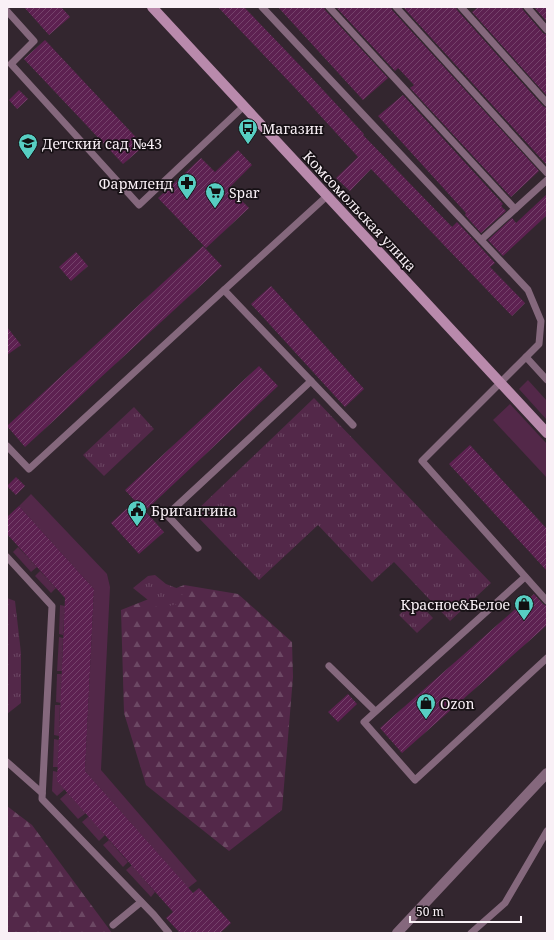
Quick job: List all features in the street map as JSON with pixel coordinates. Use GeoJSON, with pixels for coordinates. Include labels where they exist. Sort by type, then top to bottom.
{"type":"FeatureCollection","features":[{"type":"Feature","properties":{"kind":"main road","name":"Комсомольская улица"},"geometry":{"type":"LineString","coordinates":[[152,7],[547,433]]}},
{"type":"Feature","properties":{"kind":"street"},"geometry":{"type":"LineString","coordinates":[[397,933],[547,772]]}},
{"type":"Feature","properties":{"kind":"lane"},"geometry":{"type":"LineString","coordinates":[[262,7],[528,290],[541,321],[539,344],[422,461],[547,601]]}},
{"type":"Feature","properties":{"kind":"lane"},"geometry":{"type":"LineString","coordinates":[[328,7],[515,209]]}},
{"type":"Feature","properties":{"kind":"lane"},"geometry":{"type":"LineString","coordinates":[[396,7],[547,173]]}},
{"type":"Feature","properties":{"kind":"lane"},"geometry":{"type":"LineString","coordinates":[[461,7],[547,103]]}},
{"type":"Feature","properties":{"kind":"lane"},"geometry":{"type":"LineString","coordinates":[[527,7],[547,30]]}},
{"type":"Feature","properties":{"kind":"lane"},"geometry":{"type":"LineString","coordinates":[[7,11],[34,41],[11,64],[139,205],[244,106]]}},
{"type":"Feature","properties":{"kind":"lane"},"geometry":{"type":"LineString","coordinates":[[481,240],[547,180]]}},
{"type":"Feature","properties":{"kind":"lane"},"geometry":{"type":"LineString","coordinates":[[7,446],[29,469],[327,196]]}},
{"type":"Feature","properties":{"kind":"lane"},"geometry":{"type":"LineString","coordinates":[[224,290],[353,425]]}},
{"type":"Feature","properties":{"kind":"lane"},"geometry":{"type":"LineString","coordinates":[[526,357],[547,380]]}},
{"type":"Feature","properties":{"kind":"lane"},"geometry":{"type":"LineString","coordinates":[[198,548],[168,515],[311,381]]}},
{"type":"Feature","properties":{"kind":"lane"},"geometry":{"type":"LineString","coordinates":[[7,557],[52,606],[42,799],[169,933]]}},
{"type":"Feature","properties":{"kind":"lane"},"geometry":{"type":"LineString","coordinates":[[525,577],[364,722],[414,780],[547,658]]}},
{"type":"Feature","properties":{"kind":"lane"},"geometry":{"type":"LineString","coordinates":[[329,666],[375,711]]}},
{"type":"Feature","properties":{"kind":"lane"},"geometry":{"type":"LineString","coordinates":[[7,762],[42,793]]}},
{"type":"Feature","properties":{"kind":"lane"},"geometry":{"type":"LineString","coordinates":[[471,933],[505,903],[547,831]]}},
{"type":"Feature","properties":{"kind":"lane"},"geometry":{"type":"LineString","coordinates":[[113,925],[141,902]]}},
{"type":"Feature","properties":{"kind":"green space"},"geometry":{"type":"Polygon","coordinates":[[[528,380],[547,401],[547,420],[519,389],[528,380]]]}},
{"type":"Feature","properties":{"kind":"green space"},"geometry":{"type":"Polygon","coordinates":[[[314,398],[491,583],[450,621],[394,562],[372,582],[318,525],[259,580],[194,513],[314,398]]]}},
{"type":"Feature","properties":{"kind":"green space"},"geometry":{"type":"Polygon","coordinates":[[[510,404],[547,444],[547,478],[493,420],[510,404]]]}},
{"type":"Feature","properties":{"kind":"green space"},"geometry":{"type":"Polygon","coordinates":[[[134,407],[154,429],[104,476],[83,455],[134,407]]]}},
{"type":"Feature","properties":{"kind":"green space"},"geometry":{"type":"Polygon","coordinates":[[[31,494],[107,574],[110,587],[101,770],[197,881],[188,888],[85,771],[94,589],[19,506],[31,494]]]}},
{"type":"Feature","properties":{"kind":"green space"},"geometry":{"type":"Polygon","coordinates":[[[18,547],[37,567],[31,572],[13,552],[18,547]]]}},
{"type":"Feature","properties":{"kind":"green space"},"geometry":{"type":"Polygon","coordinates":[[[40,571],[56,588],[51,593],[35,576],[40,571]]]}},
{"type":"Feature","properties":{"kind":"green space"},"geometry":{"type":"Polygon","coordinates":[[[155,575],[166,584],[184,591],[178,604],[158,608],[133,588],[148,576],[155,575]]]}},
{"type":"Feature","properties":{"kind":"green space"},"geometry":{"type":"Polygon","coordinates":[[[184,585],[238,594],[292,642],[293,677],[282,810],[229,851],[146,785],[124,713],[121,610],[184,585]]]}},
{"type":"Feature","properties":{"kind":"green space"},"geometry":{"type":"Polygon","coordinates":[[[7,598],[15,601],[21,653],[21,703],[7,714],[7,598]]]}},
{"type":"Feature","properties":{"kind":"green space"},"geometry":{"type":"Polygon","coordinates":[[[416,600],[433,618],[417,633],[399,615],[416,600]]]}},
{"type":"Feature","properties":{"kind":"green space"},"geometry":{"type":"Polygon","coordinates":[[[60,605],[65,606],[63,635],[59,634],[60,605]]]}},
{"type":"Feature","properties":{"kind":"green space"},"geometry":{"type":"Polygon","coordinates":[[[59,637],[63,638],[62,671],[57,671],[59,637]]]}},
{"type":"Feature","properties":{"kind":"green space"},"geometry":{"type":"Polygon","coordinates":[[[57,674],[62,674],[61,703],[56,702],[57,674]]]}},
{"type":"Feature","properties":{"kind":"green space"},"geometry":{"type":"Polygon","coordinates":[[[55,705],[60,705],[59,736],[54,735],[55,705]]]}},
{"type":"Feature","properties":{"kind":"green space"},"geometry":{"type":"Polygon","coordinates":[[[54,739],[59,740],[58,767],[53,767],[54,739]]]}},
{"type":"Feature","properties":{"kind":"green space"},"geometry":{"type":"Polygon","coordinates":[[[53,771],[58,772],[65,789],[57,796],[52,791],[53,771]]]}},
{"type":"Feature","properties":{"kind":"green space"},"geometry":{"type":"Polygon","coordinates":[[[68,792],[86,813],[78,819],[60,799],[68,792]]]}},
{"type":"Feature","properties":{"kind":"green space"},"geometry":{"type":"Polygon","coordinates":[[[7,806],[32,825],[112,933],[7,933],[7,806]]]}},
{"type":"Feature","properties":{"kind":"green space"},"geometry":{"type":"Polygon","coordinates":[[[89,816],[105,835],[99,841],[82,822],[89,816]]]}},
{"type":"Feature","properties":{"kind":"green space"},"geometry":{"type":"Polygon","coordinates":[[[109,840],[128,862],[123,867],[103,845],[109,840]]]}},
{"type":"Feature","properties":{"kind":"green space"},"geometry":{"type":"Polygon","coordinates":[[[132,865],[155,892],[151,897],[126,870],[132,865]]]}},
{"type":"Feature","properties":{"kind":"building"},"geometry":{"type":"Polygon","coordinates":[[[24,7],[61,7],[70,17],[49,35],[24,7]]]}},
{"type":"Feature","properties":{"kind":"building"},"geometry":{"type":"Polygon","coordinates":[[[218,7],[244,7],[364,134],[363,135],[452,227],[457,222],[495,263],[490,267],[525,303],[512,316],[371,169],[350,191],[336,178],[358,157],[218,7]]]}},
{"type":"Feature","properties":{"kind":"building"},"geometry":{"type":"Polygon","coordinates":[[[278,7],[324,7],[325,10],[388,78],[363,100],[278,7]]]}},
{"type":"Feature","properties":{"kind":"building"},"geometry":{"type":"Polygon","coordinates":[[[336,7],[391,7],[392,10],[539,171],[511,197],[410,88],[414,85],[398,68],[395,71],[336,7]]]}},
{"type":"Feature","properties":{"kind":"building"},"geometry":{"type":"Polygon","coordinates":[[[403,7],[456,7],[457,10],[543,106],[547,108],[546,164],[403,7]]]}},
{"type":"Feature","properties":{"kind":"building"},"geometry":{"type":"Polygon","coordinates":[[[478,7],[522,7],[543,33],[547,35],[547,96],[472,12],[478,7]]]}},
{"type":"Feature","properties":{"kind":"building"},"geometry":{"type":"Polygon","coordinates":[[[534,7],[547,7],[547,22],[534,7]]]}},
{"type":"Feature","properties":{"kind":"building"},"geometry":{"type":"Polygon","coordinates":[[[45,40],[144,146],[123,164],[24,59],[45,40]]]}},
{"type":"Feature","properties":{"kind":"building"},"geometry":{"type":"Polygon","coordinates":[[[19,90],[28,99],[17,109],[9,100],[19,90]]]}},
{"type":"Feature","properties":{"kind":"building"},"geometry":{"type":"Polygon","coordinates":[[[403,95],[503,204],[501,206],[506,211],[481,233],[465,215],[466,213],[378,116],[403,95]]]}},
{"type":"Feature","properties":{"kind":"building"},"geometry":{"type":"Polygon","coordinates":[[[238,150],[252,165],[229,188],[249,208],[206,248],[158,198],[201,158],[215,172],[238,150]]]}},
{"type":"Feature","properties":{"kind":"building"},"geometry":{"type":"Polygon","coordinates":[[[547,194],[547,215],[503,256],[488,240],[512,218],[516,223],[547,194]]]}},
{"type":"Feature","properties":{"kind":"building"},"geometry":{"type":"Polygon","coordinates":[[[203,246],[222,266],[25,447],[7,426],[203,246]]]}},
{"type":"Feature","properties":{"kind":"building"},"geometry":{"type":"Polygon","coordinates":[[[76,252],[88,266],[71,281],[59,267],[76,252]]]}},
{"type":"Feature","properties":{"kind":"building"},"geometry":{"type":"Polygon","coordinates":[[[271,286],[364,389],[345,407],[251,304],[271,286]]]}},
{"type":"Feature","properties":{"kind":"building"},"geometry":{"type":"Polygon","coordinates":[[[7,327],[21,345],[7,355],[7,327]]]}},
{"type":"Feature","properties":{"kind":"building"},"geometry":{"type":"Polygon","coordinates":[[[259,366],[278,386],[145,511],[164,532],[139,554],[111,523],[135,501],[125,490],[259,366]]]}},
{"type":"Feature","properties":{"kind":"building"},"geometry":{"type":"Polygon","coordinates":[[[470,445],[547,529],[547,571],[449,464],[470,445]]]}},
{"type":"Feature","properties":{"kind":"building"},"geometry":{"type":"Polygon","coordinates":[[[16,477],[25,486],[16,495],[7,486],[16,477]]]}},
{"type":"Feature","properties":{"kind":"building"},"geometry":{"type":"Polygon","coordinates":[[[19,506],[94,589],[85,771],[193,893],[199,888],[231,923],[220,933],[180,933],[166,918],[173,912],[57,781],[65,598],[7,534],[7,517],[19,506]]]}},
{"type":"Feature","properties":{"kind":"building"},"geometry":{"type":"Polygon","coordinates":[[[534,594],[543,604],[547,606],[547,625],[402,753],[380,728],[534,594]]]}},
{"type":"Feature","properties":{"kind":"building"},"geometry":{"type":"Polygon","coordinates":[[[348,694],[357,704],[338,722],[328,712],[348,694]]]}},
{"type":"Feature","properties":{"kind":"place","name":"Магазин"},"geometry":{"type":"Point","coordinates":[248,145]}},
{"type":"Feature","properties":{"kind":"place","name":"Детский сад №43"},"geometry":{"type":"Point","coordinates":[28,160]}},
{"type":"Feature","properties":{"kind":"place","name":"Фармленд"},"geometry":{"type":"Point","coordinates":[187,200]}},
{"type":"Feature","properties":{"kind":"place","name":"Spar"},"geometry":{"type":"Point","coordinates":[215,209]}},
{"type":"Feature","properties":{"kind":"place","name":"Бригантина"},"geometry":{"type":"Point","coordinates":[137,527]}},
{"type":"Feature","properties":{"kind":"place","name":"Красное&Белое"},"geometry":{"type":"Point","coordinates":[524,621]}},
{"type":"Feature","properties":{"kind":"place","name":"Ozon"},"geometry":{"type":"Point","coordinates":[426,720]}}]}
